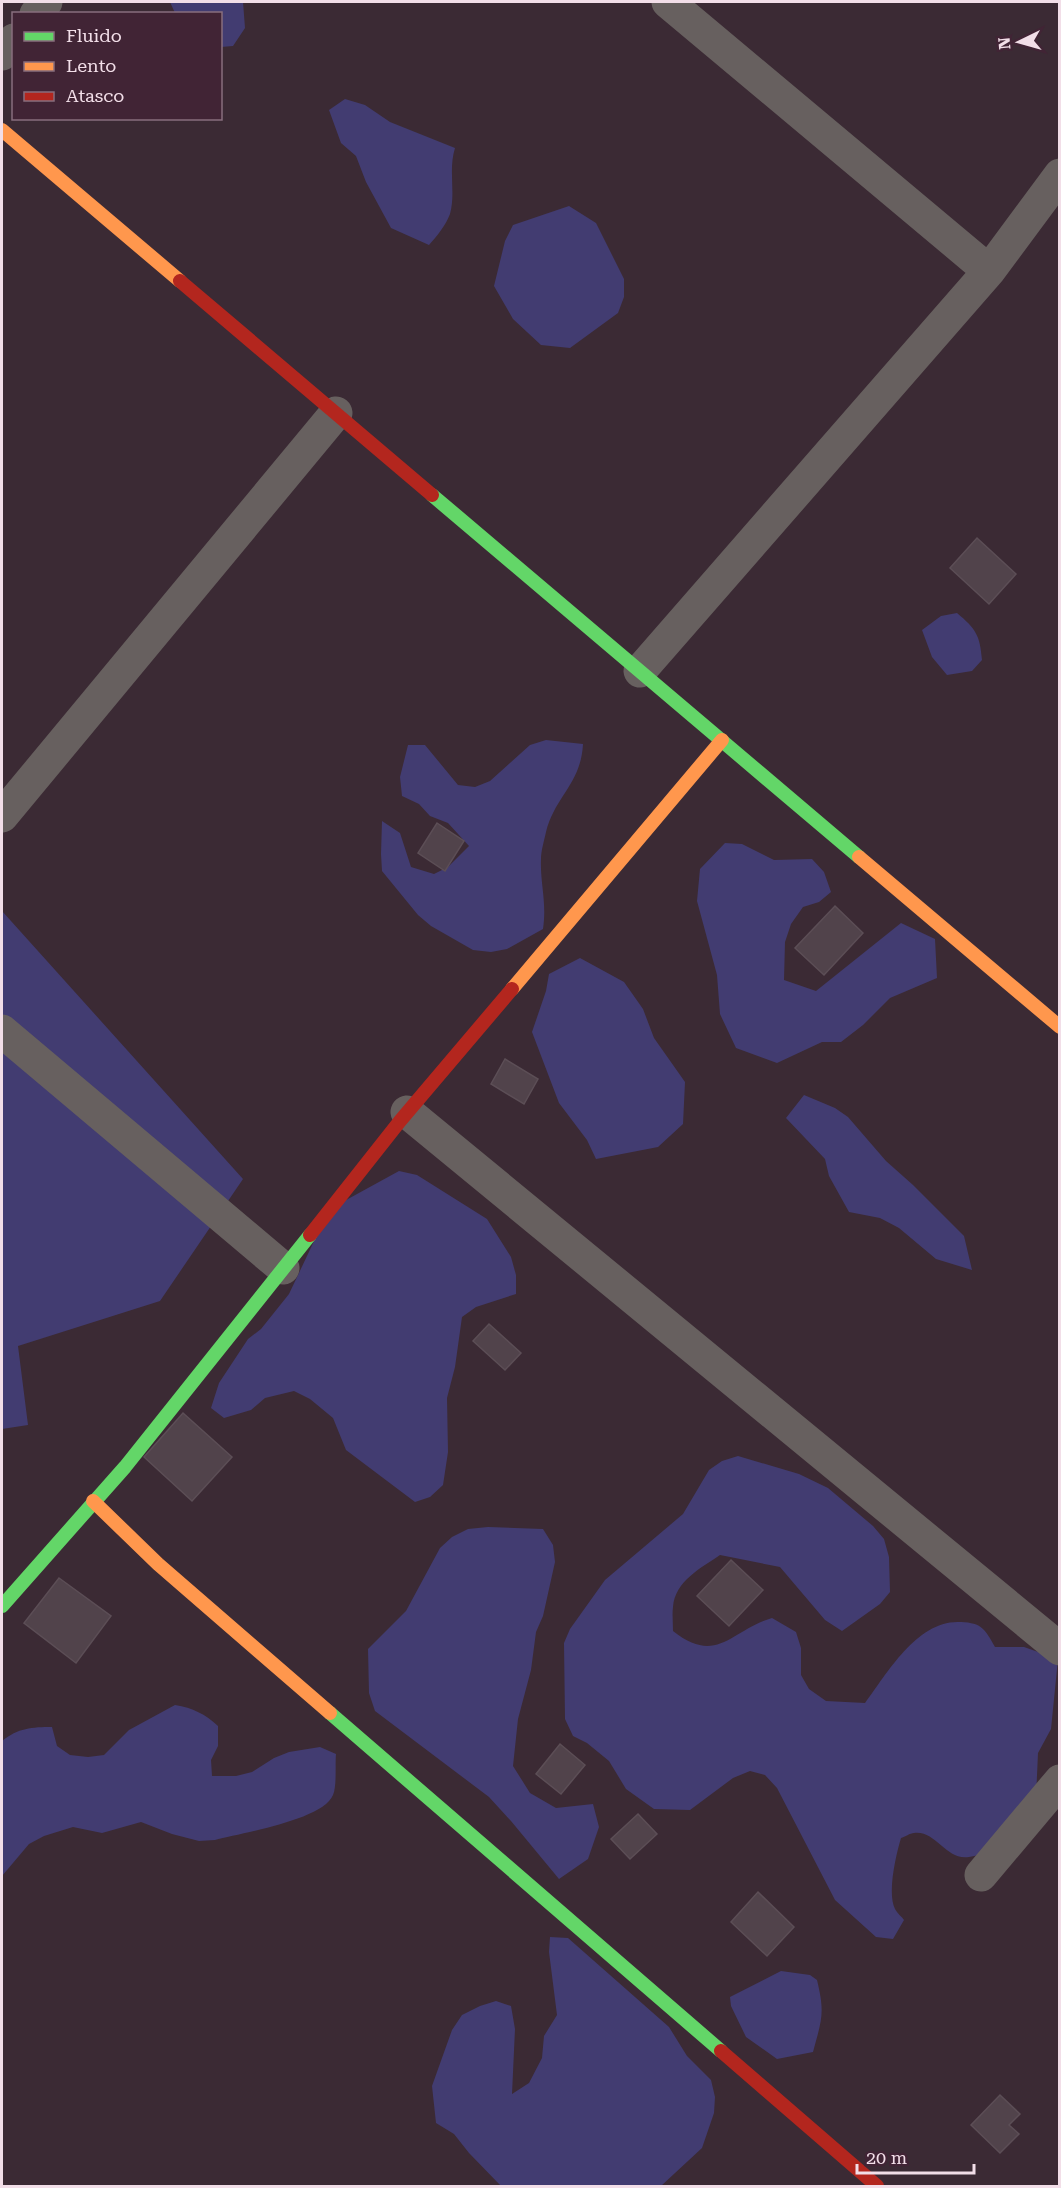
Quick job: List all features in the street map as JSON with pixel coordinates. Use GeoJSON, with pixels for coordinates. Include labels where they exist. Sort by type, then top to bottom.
{"type":"FeatureCollection","features":[{"type":"Feature","properties":{"kind":"street"},"geometry":{"type":"LineString","coordinates":[[668,2],[989,271]]}},
{"type":"Feature","properties":{"kind":"street"},"geometry":{"type":"LineString","coordinates":[[2,54],[12,42]]}},
{"type":"Feature","properties":{"kind":"street"},"geometry":{"type":"LineString","coordinates":[[2,130],[1059,1027]]}},
{"type":"Feature","properties":{"kind":"street"},"geometry":{"type":"LineString","coordinates":[[640,671],[989,271],[1059,175]]}},
{"type":"Feature","properties":{"kind":"street"},"geometry":{"type":"LineString","coordinates":[[2,816],[336,413]]}},
{"type":"Feature","properties":{"kind":"street"},"geometry":{"type":"LineString","coordinates":[[2,1606],[125,1467],[407,1112],[722,740]]}},
{"type":"Feature","properties":{"kind":"street"},"geometry":{"type":"LineString","coordinates":[[2,1030],[283,1268]]}},
{"type":"Feature","properties":{"kind":"street"},"geometry":{"type":"LineString","coordinates":[[407,1112],[1059,1649]]}},
{"type":"Feature","properties":{"kind":"street"},"geometry":{"type":"LineString","coordinates":[[93,1501],[158,1564],[877,2187]]}},
{"type":"Feature","properties":{"kind":"street"},"geometry":{"type":"LineString","coordinates":[[981,1875],[1059,1781]]}},
{"type":"Feature","properties":{"kind":"shaded area"},"geometry":{"type":"Polygon","coordinates":[[[170,2],[243,2],[245,28],[233,46],[222,47],[222,12],[175,12],[170,2]]]}},
{"type":"Feature","properties":{"kind":"shaded area"},"geometry":{"type":"Polygon","coordinates":[[[345,99],[365,105],[390,122],[455,148],[450,214],[429,245],[391,228],[366,182],[356,156],[341,143],[329,110],[345,99]]]}},
{"type":"Feature","properties":{"kind":"shaded area"},"geometry":{"type":"Polygon","coordinates":[[[569,206],[596,223],[624,279],[624,297],[618,313],[570,348],[541,345],[513,319],[494,286],[505,241],[513,225],[569,206]]]}},
{"type":"Feature","properties":{"kind":"shaded area"},"geometry":{"type":"Polygon","coordinates":[[[957,613],[976,633],[982,660],[972,671],[947,675],[932,657],[922,630],[941,616],[957,613]]]}},
{"type":"Feature","properties":{"kind":"shaded area"},"geometry":{"type":"Polygon","coordinates":[[[546,740],[583,744],[578,770],[555,809],[546,832],[541,856],[543,929],[507,949],[491,952],[473,950],[431,926],[418,915],[382,871],[382,821],[400,833],[411,867],[434,874],[448,867],[469,846],[448,823],[430,816],[419,804],[402,796],[400,777],[408,745],[425,745],[458,785],[475,787],[490,781],[530,745],[546,740]]]}},
{"type":"Feature","properties":{"kind":"shaded area"},"geometry":{"type":"Polygon","coordinates":[[[725,843],[742,844],[774,860],[812,859],[824,872],[831,892],[819,902],[803,907],[791,924],[785,942],[784,980],[816,991],[901,923],[935,939],[937,978],[890,998],[863,1025],[841,1042],[822,1042],[777,1063],[736,1048],[720,1014],[717,975],[697,901],[700,869],[725,843]]]}},
{"type":"Feature","properties":{"kind":"shaded area"},"geometry":{"type":"Polygon","coordinates":[[[2,911],[243,1179],[160,1301],[18,1346],[28,1425],[2,1429],[2,911]]]}},
{"type":"Feature","properties":{"kind":"shaded area"},"geometry":{"type":"Polygon","coordinates":[[[580,958],[624,982],[643,1009],[654,1038],[685,1082],[683,1124],[658,1147],[596,1159],[587,1140],[559,1103],[532,1032],[546,991],[549,974],[580,958]]]}},
{"type":"Feature","properties":{"kind":"shaded area"},"geometry":{"type":"Polygon","coordinates":[[[804,1095],[835,1108],[848,1117],[886,1161],[964,1236],[972,1270],[936,1259],[899,1228],[880,1218],[849,1212],[829,1176],[825,1159],[786,1118],[804,1095]]]}},
{"type":"Feature","properties":{"kind":"shaded area"},"geometry":{"type":"Polygon","coordinates":[[[399,1171],[417,1175],[487,1219],[511,1257],[516,1275],[516,1294],[476,1307],[462,1317],[455,1367],[447,1398],[448,1452],[443,1485],[430,1497],[415,1502],[346,1450],[333,1418],[310,1399],[294,1391],[265,1398],[251,1410],[224,1418],[211,1408],[219,1383],[248,1339],[261,1329],[289,1294],[325,1218],[337,1205],[399,1171]]]}},
{"type":"Feature","properties":{"kind":"shaded area"},"geometry":{"type":"Polygon","coordinates":[[[738,1456],[799,1474],[828,1488],[873,1526],[884,1539],[889,1557],[890,1592],[880,1604],[842,1631],[825,1620],[780,1567],[720,1555],[690,1576],[675,1598],[673,1631],[688,1641],[701,1645],[724,1642],[772,1618],[796,1632],[801,1648],[801,1675],[809,1689],[826,1701],[865,1703],[894,1663],[918,1638],[945,1623],[974,1624],[985,1631],[995,1647],[1024,1647],[1058,1659],[1051,1729],[1038,1753],[1035,1821],[987,1852],[969,1857],[954,1855],[922,1833],[912,1833],[901,1838],[892,1894],[895,1909],[904,1920],[893,1939],[876,1937],[835,1900],[777,1788],[765,1775],[750,1771],[733,1778],[690,1810],[654,1809],[626,1789],[609,1761],[587,1743],[573,1736],[565,1719],[564,1643],[570,1629],[605,1580],[683,1514],[709,1470],[722,1461],[738,1456]]]}},
{"type":"Feature","properties":{"kind":"shaded area"},"geometry":{"type":"Polygon","coordinates":[[[488,1527],[543,1529],[553,1545],[555,1562],[543,1616],[536,1632],[531,1670],[518,1719],[513,1766],[530,1793],[556,1808],[593,1804],[599,1827],[588,1859],[559,1879],[489,1797],[375,1711],[369,1693],[368,1649],[406,1611],[440,1548],[452,1537],[468,1529],[488,1527]]]}},
{"type":"Feature","properties":{"kind":"shaded area"},"geometry":{"type":"Polygon","coordinates":[[[175,1705],[198,1712],[218,1726],[218,1746],[211,1760],[212,1776],[236,1776],[252,1772],[274,1758],[289,1752],[320,1747],[336,1754],[333,1795],[326,1804],[314,1812],[280,1824],[215,1840],[199,1841],[141,1822],[102,1833],[73,1827],[44,1836],[29,1844],[2,1876],[2,1741],[26,1729],[52,1727],[57,1746],[70,1755],[88,1757],[104,1755],[129,1730],[175,1705]]]}},
{"type":"Feature","properties":{"kind":"shaded area"},"geometry":{"type":"Polygon","coordinates":[[[550,1937],[568,1938],[669,2027],[687,2056],[711,2080],[715,2097],[714,2113],[702,2148],[661,2186],[501,2186],[454,2134],[436,2123],[432,2086],[452,2030],[462,2015],[480,2006],[496,2001],[511,2006],[515,2029],[512,2094],[529,2083],[542,2058],[544,2036],[557,2015],[549,1952],[550,1937]]]}},
{"type":"Feature","properties":{"kind":"shaded area"},"geometry":{"type":"Polygon","coordinates":[[[781,1971],[810,1975],[817,1980],[821,2016],[813,2052],[777,2059],[746,2037],[731,2006],[730,1997],[781,1971]]]}},
{"type":"Feature","properties":{"kind":"building"},"geometry":{"type":"Polygon","coordinates":[[[977,538],[1016,574],[989,604],[950,568],[977,538]]]}},
{"type":"Feature","properties":{"kind":"building"},"geometry":{"type":"Polygon","coordinates":[[[437,823],[464,841],[445,871],[418,853],[437,823]]]}},
{"type":"Feature","properties":{"kind":"building"},"geometry":{"type":"Polygon","coordinates":[[[835,906],[863,933],[824,975],[795,948],[835,906]]]}},
{"type":"Feature","properties":{"kind":"building"},"geometry":{"type":"Polygon","coordinates":[[[505,1059],[538,1079],[524,1104],[491,1084],[505,1059]]]}},
{"type":"Feature","properties":{"kind":"building"},"geometry":{"type":"Polygon","coordinates":[[[489,1324],[521,1353],[505,1370],[473,1341],[489,1324]]]}},
{"type":"Feature","properties":{"kind":"building"},"geometry":{"type":"Polygon","coordinates":[[[183,1413],[232,1457],[192,1501],[144,1457],[183,1413]]]}},
{"type":"Feature","properties":{"kind":"building"},"geometry":{"type":"Polygon","coordinates":[[[731,1560],[763,1590],[729,1626],[697,1596],[731,1560]]]}},
{"type":"Feature","properties":{"kind":"building"},"geometry":{"type":"Polygon","coordinates":[[[59,1578],[111,1616],[76,1663],[24,1623],[59,1578]]]}},
{"type":"Feature","properties":{"kind":"building"},"geometry":{"type":"Polygon","coordinates":[[[560,1744],[585,1765],[561,1794],[536,1774],[560,1744]]]}},
{"type":"Feature","properties":{"kind":"building"},"geometry":{"type":"Polygon","coordinates":[[[638,1814],[657,1834],[630,1859],[611,1839],[638,1814]]]}},
{"type":"Feature","properties":{"kind":"building"},"geometry":{"type":"Polygon","coordinates":[[[758,1892],[794,1927],[767,1956],[731,1922],[758,1892]]]}},
{"type":"Feature","properties":{"kind":"building"},"geometry":{"type":"Polygon","coordinates":[[[1000,2095],[1020,2114],[1009,2125],[1019,2134],[1000,2153],[971,2125],[1000,2095]]]}},
{"type":"Feature","properties":{"kind":"traffic: fast"},"geometry":{"type":"LineString","coordinates":[[432,495],[859,857]]}},
{"type":"Feature","properties":{"kind":"traffic: fast"},"geometry":{"type":"LineString","coordinates":[[2,1606],[125,1467],[310,1235]]}},
{"type":"Feature","properties":{"kind":"traffic: fast"},"geometry":{"type":"LineString","coordinates":[[330,1713],[721,2051]]}},
{"type":"Feature","properties":{"kind":"traffic: slow"},"geometry":{"type":"LineString","coordinates":[[2,130],[180,281]]}},
{"type":"Feature","properties":{"kind":"traffic: slow"},"geometry":{"type":"LineString","coordinates":[[512,989],[722,740]]}},
{"type":"Feature","properties":{"kind":"traffic: slow"},"geometry":{"type":"LineString","coordinates":[[859,857],[1060,1027]]}},
{"type":"Feature","properties":{"kind":"traffic: slow"},"geometry":{"type":"LineString","coordinates":[[93,1501],[158,1564],[330,1713]]}},
{"type":"Feature","properties":{"kind":"traffic: jam"},"geometry":{"type":"LineString","coordinates":[[180,281],[432,495]]}},
{"type":"Feature","properties":{"kind":"traffic: jam"},"geometry":{"type":"LineString","coordinates":[[310,1235],[400,1121],[512,989]]}},
{"type":"Feature","properties":{"kind":"traffic: jam"},"geometry":{"type":"LineString","coordinates":[[721,2051],[877,2186]]}}]}
